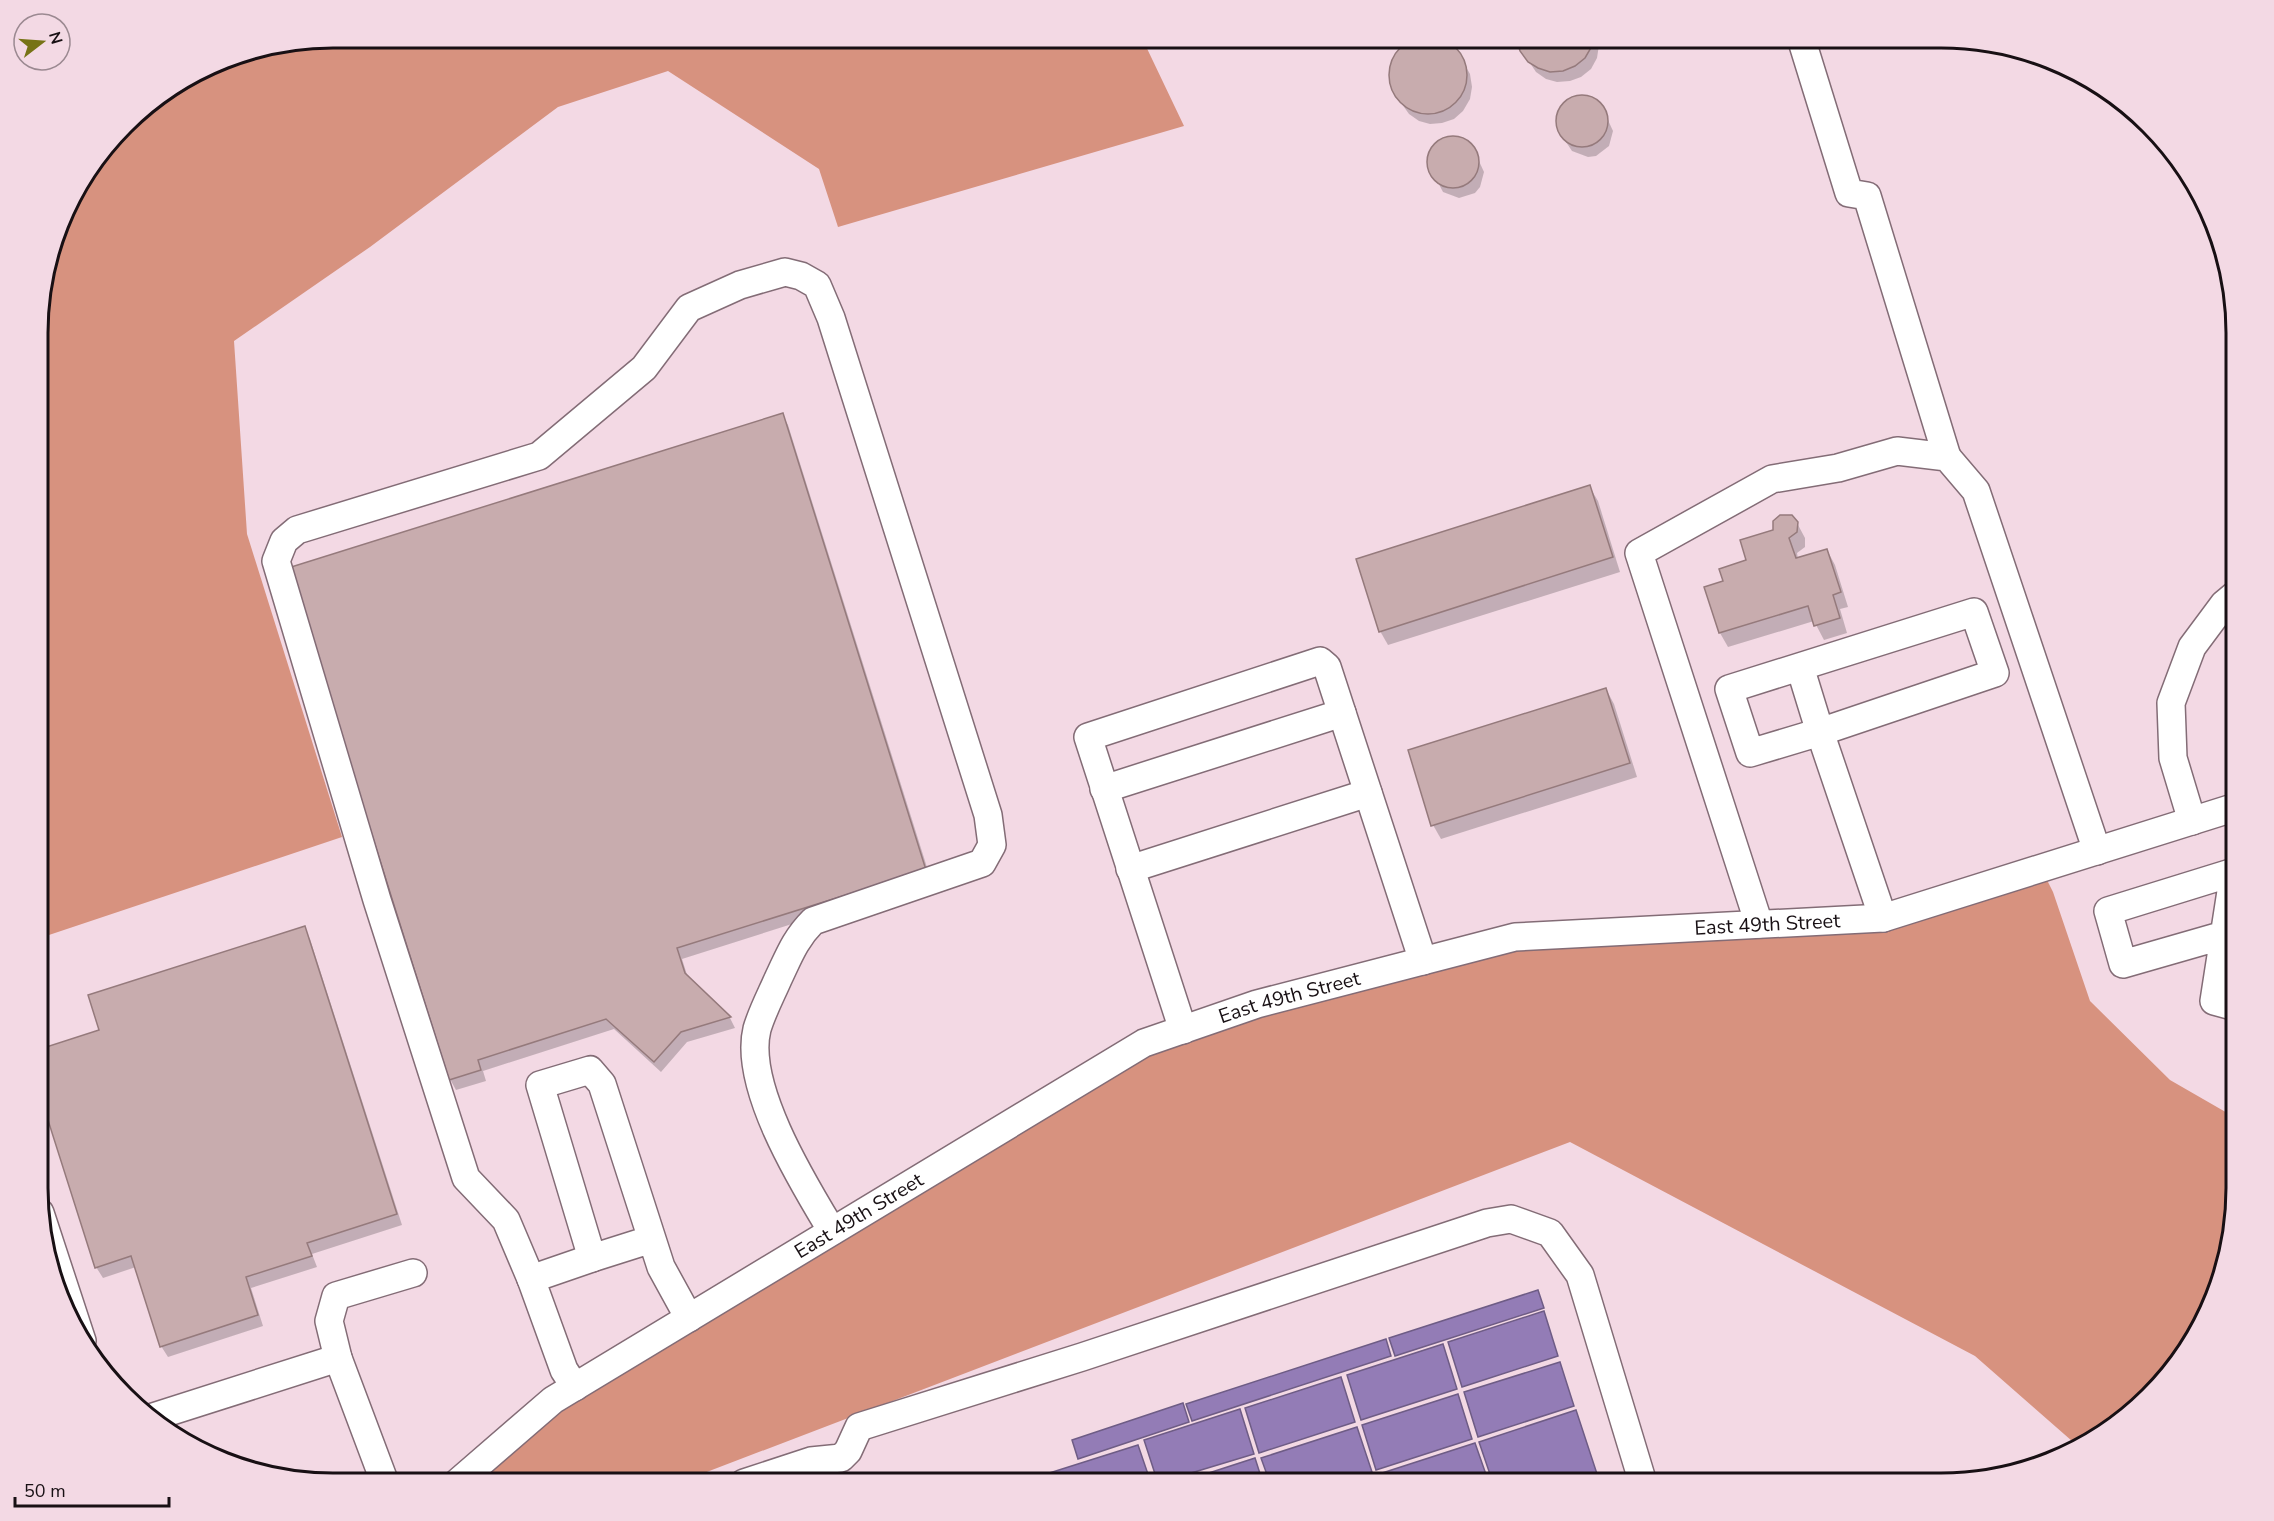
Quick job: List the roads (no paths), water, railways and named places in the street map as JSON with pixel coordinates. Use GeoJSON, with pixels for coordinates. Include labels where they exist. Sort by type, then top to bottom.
{"type":"FeatureCollection","features":[{"type":"Feature","properties":{"kind":"street"},"geometry":{"type":"LineString","coordinates":[[1804,48],[1849,193],[1867,196],[1947,458],[1976,491],[2097,851]]}},
{"type":"Feature","properties":{"kind":"street"},"geometry":{"type":"LineString","coordinates":[[574,1386],[564,1370],[531,1279],[506,1220],[466,1178],[377,900],[276,561],[284,541],[297,530],[539,456],[644,368],[689,308],[740,285],[785,272],[801,276],[817,285],[831,318],[988,815],[992,844],[982,863],[813,921],[798,936],[757,1030],[755,1059],[778,1132],[808,1191],[832,1231]]}},
{"type":"Feature","properties":{"kind":"street"},"geometry":{"type":"LineString","coordinates":[[1759,924],[1639,553],[1772,479],[1838,468],[1897,451],[1947,458]]}},
{"type":"Feature","properties":{"kind":"street"},"geometry":{"type":"LineString","coordinates":[[2192,821],[2173,758],[2171,703],[2192,646],[2226,602]]}},
{"type":"Feature","properties":{"kind":"street"},"geometry":{"type":"LineString","coordinates":[[1974,612],[1995,673],[1820,732],[1750,753],[1729,689],[1974,612]]}},
{"type":"Feature","properties":{"kind":"street"},"geometry":{"type":"LineString","coordinates":[[1183,1030],[1088,740],[1090,735],[1320,661],[1327,667],[1423,961]]}},
{"type":"Feature","properties":{"kind":"street"},"geometry":{"type":"LineString","coordinates":[[1800,667],[1883,918]]}},
{"type":"Feature","properties":{"kind":"street"},"geometry":{"type":"LineString","coordinates":[[1104,789],[1342,713]]}},
{"type":"Feature","properties":{"kind":"street"},"geometry":{"type":"LineString","coordinates":[[1130,869],[1368,793]]}},
{"type":"Feature","properties":{"kind":"street","name":"East 49th Street"},"geometry":{"type":"LineString","coordinates":[[470,1473],[553,1400],[574,1386],[1144,1043],[1257,1005],[1515,937],[1883,918],[2226,810]]}},
{"type":"Feature","properties":{"kind":"street"},"geometry":{"type":"LineString","coordinates":[[2226,874],[2108,911],[2123,964],[2226,937]]}},
{"type":"Feature","properties":{"kind":"street"},"geometry":{"type":"LineString","coordinates":[[2226,952],[2214,1001],[2226,1004]]}},
{"type":"Feature","properties":{"kind":"street"},"geometry":{"type":"LineString","coordinates":[[592,1258],[540,1085],[590,1070],[602,1084],[661,1267],[689,1318]]}},
{"type":"Feature","properties":{"kind":"street"},"geometry":{"type":"LineString","coordinates":[[775,1473],[812,1461],[841,1458],[848,1451],[859,1427],[1094,1353],[1487,1223],[1511,1219],[1550,1233],[1580,1275],[1640,1473]]}},
{"type":"Feature","properties":{"kind":"street"},"geometry":{"type":"LineString","coordinates":[[531,1279],[652,1239]]}},
{"type":"Feature","properties":{"kind":"street"},"geometry":{"type":"LineString","coordinates":[[381,1473],[338,1358],[329,1321],[336,1296],[413,1273]]}},
{"type":"Feature","properties":{"kind":"street"},"geometry":{"type":"LineString","coordinates":[[161,1415],[338,1358]]}}]}
